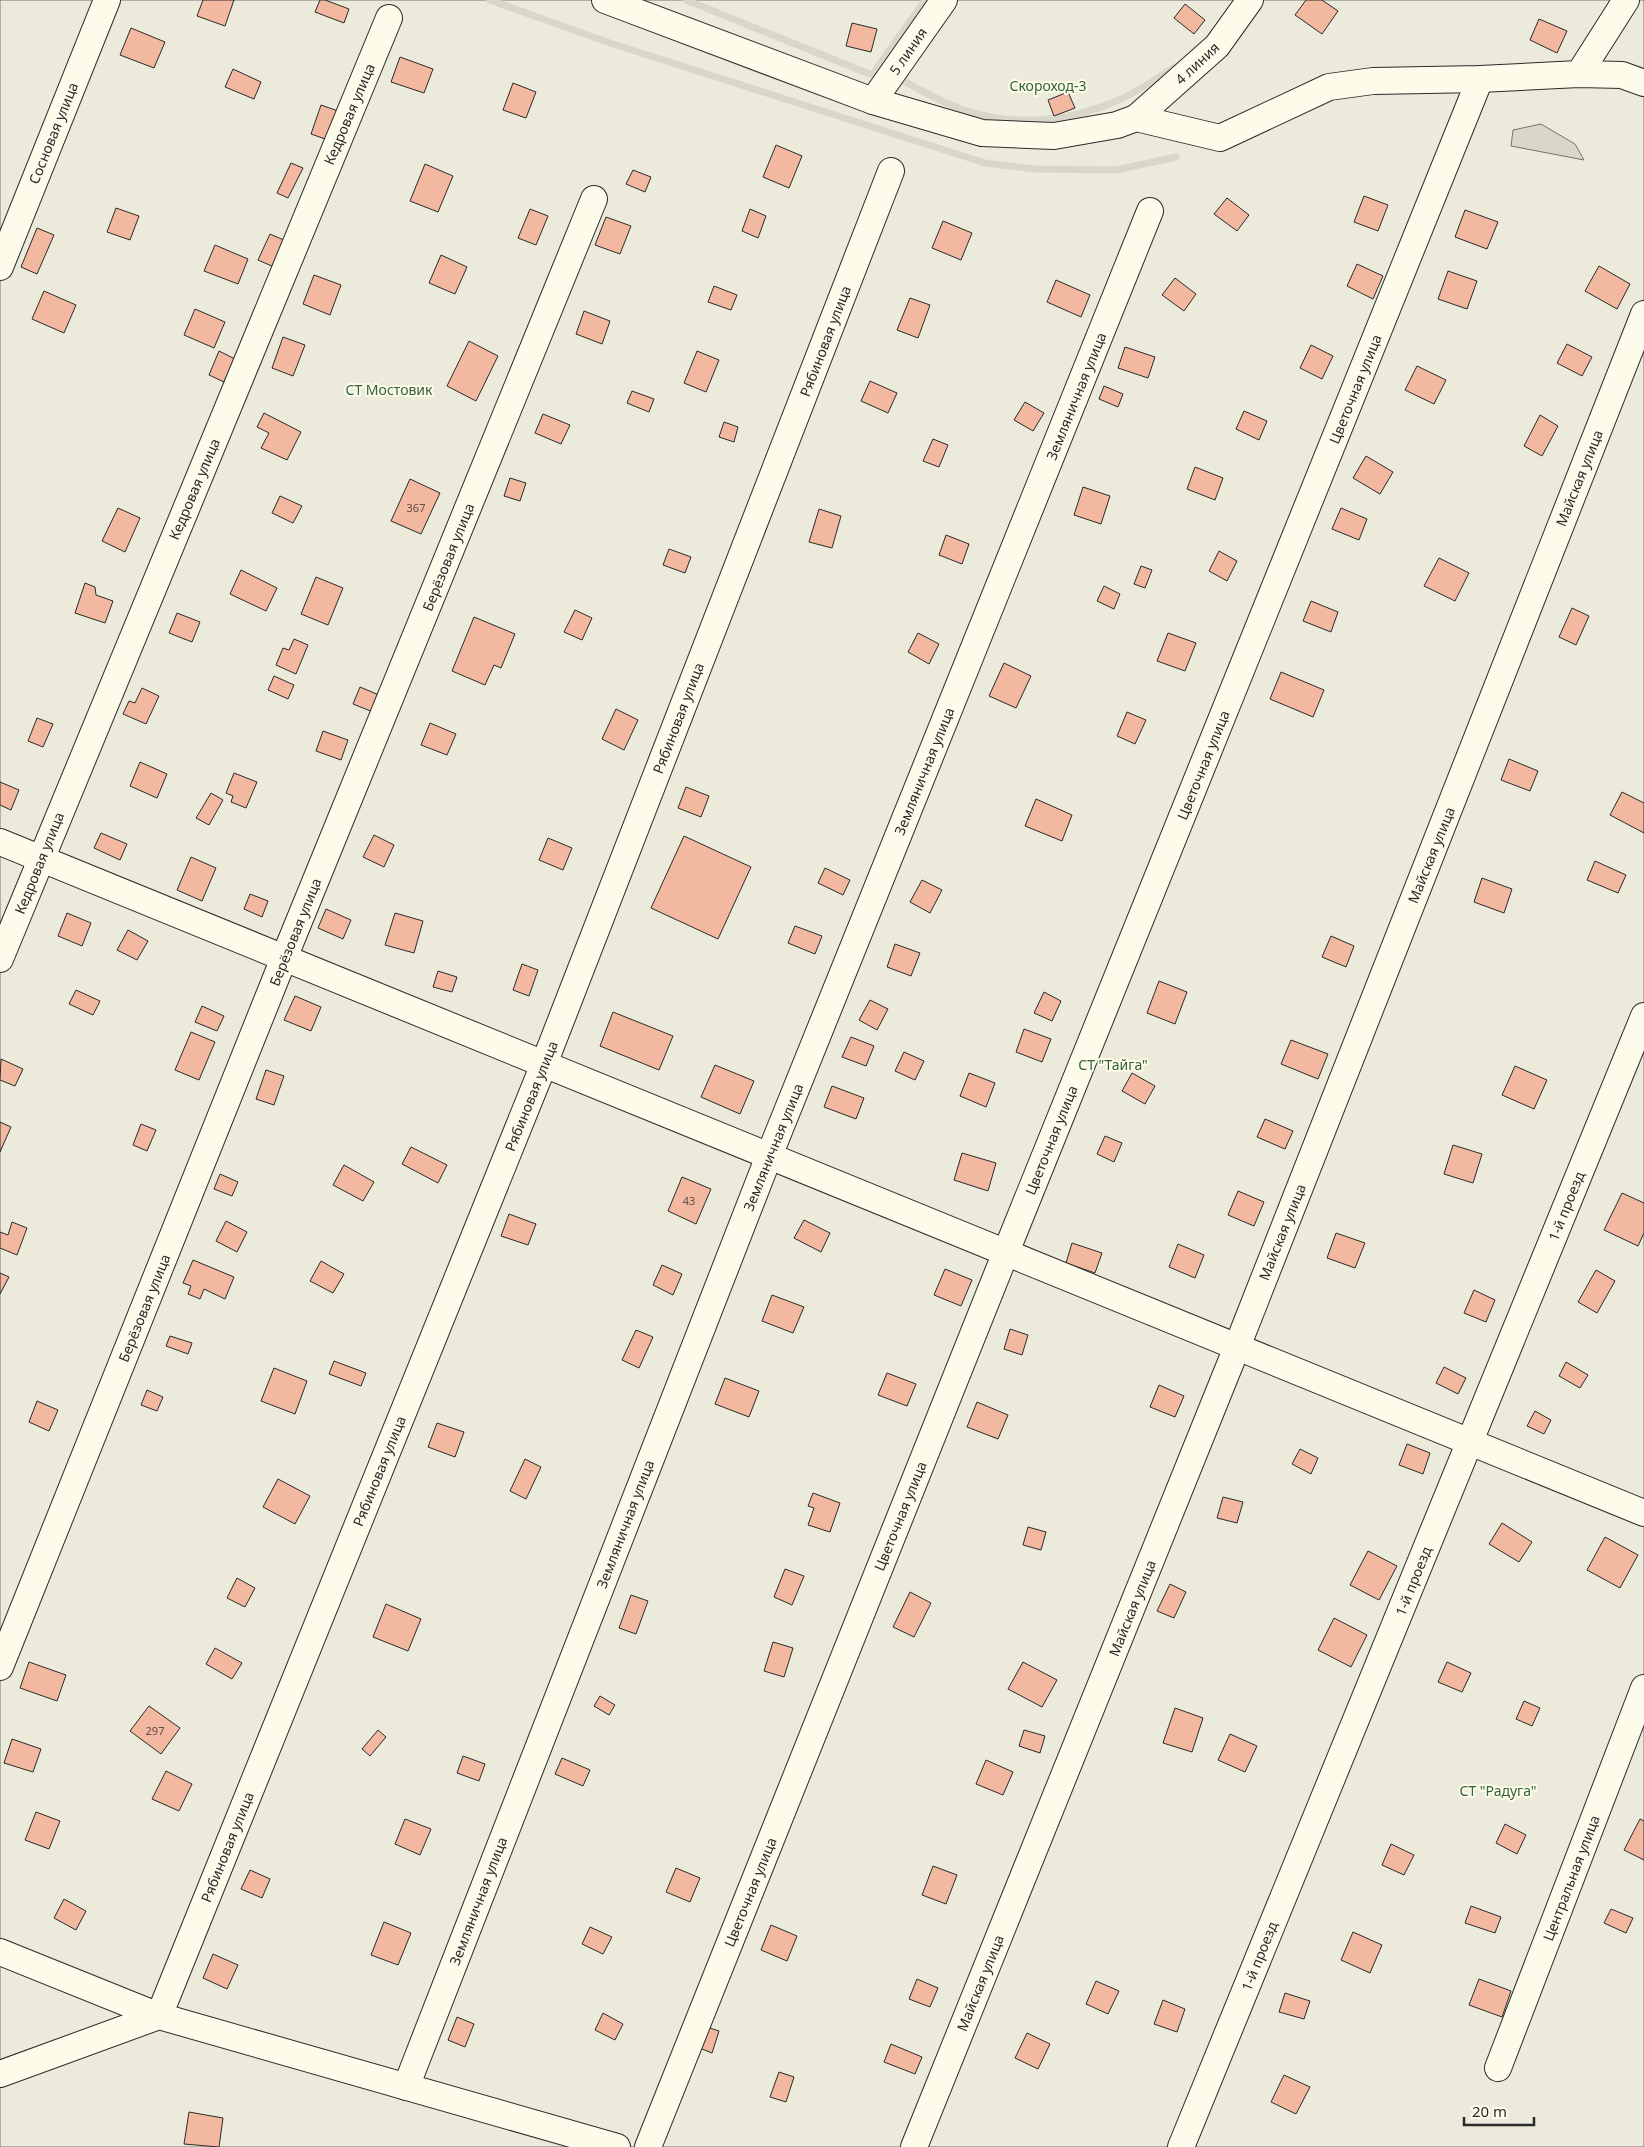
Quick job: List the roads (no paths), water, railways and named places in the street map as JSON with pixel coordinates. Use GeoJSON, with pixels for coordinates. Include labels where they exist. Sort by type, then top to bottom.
{"type":"FeatureCollection","features":[{"type":"Feature","properties":{"kind":"street","name":"Сосновая улица"},"geometry":{"type":"LineString","coordinates":[[0,267],[107,0]]}},
{"type":"Feature","properties":{"kind":"street","name":"5 линия"},"geometry":{"type":"LineString","coordinates":[[873,101],[944,0]]}},
{"type":"Feature","properties":{"kind":"street","name":"4 линия"},"geometry":{"type":"LineString","coordinates":[[1136,118],[1217,46],[1250,0]]}},
{"type":"Feature","properties":{"kind":"street"},"geometry":{"type":"LineString","coordinates":[[1579,74],[1626,0]]}},
{"type":"Feature","properties":{"kind":"street"},"geometry":{"type":"LineString","coordinates":[[611,1],[873,101],[982,133],[1054,136],[1117,125],[1136,118],[1220,138],[1329,87],[1373,81],[1480,79],[1579,74],[1622,75],[1644,83]]}},
{"type":"Feature","properties":{"kind":"street","name":"Кедровая улица"},"geometry":{"type":"LineString","coordinates":[[0,959],[389,18]]}},
{"type":"Feature","properties":{"kind":"street","name":"Цветочная улица"},"geometry":{"type":"LineString","coordinates":[[648,2147],[1006,1252],[1480,79]]}},
{"type":"Feature","properties":{"kind":"street","name":"Рябиновая улица"},"geometry":{"type":"LineString","coordinates":[[158,2016],[544,1064],[891,171]]}},
{"type":"Feature","properties":{"kind":"street","name":"Берёзовая улица"},"geometry":{"type":"LineString","coordinates":[[0,1667],[284,958],[594,199]]}},
{"type":"Feature","properties":{"kind":"street","name":"Земляничная улица"},"geometry":{"type":"LineString","coordinates":[[406,2087],[769,1156],[1150,211]]}},
{"type":"Feature","properties":{"kind":"street","name":"Майская улица"},"geometry":{"type":"LineString","coordinates":[[914,2147],[1237,1347],[1644,314]]}},
{"type":"Feature","properties":{"kind":"street"},"geometry":{"type":"LineString","coordinates":[[0,842],[1644,1513]]}},
{"type":"Feature","properties":{"kind":"street","name":"1-й проезд"},"geometry":{"type":"LineString","coordinates":[[1181,2147],[1644,1016]]}},
{"type":"Feature","properties":{"kind":"street","name":"Центральная улица"},"geometry":{"type":"LineString","coordinates":[[1498,2068],[1644,1688]]}},
{"type":"Feature","properties":{"kind":"street"},"geometry":{"type":"LineString","coordinates":[[0,1952],[158,2016],[617,2147]]}},
{"type":"Feature","properties":{"kind":"street"},"geometry":{"type":"LineString","coordinates":[[0,2074],[158,2016]]}},
{"type":"Feature","properties":{"kind":"waterway"},"geometry":{"type":"LineString","coordinates":[[490,0],[610,43],[985,163],[1035,169],[1116,170],[1176,157]]}},
{"type":"Feature","properties":{"kind":"waterway"},"geometry":{"type":"LineString","coordinates":[[686,0],[872,75],[925,0]]}},
{"type":"Feature","properties":{"kind":"waterway"},"geometry":{"type":"LineString","coordinates":[[905,75],[901,80],[958,108],[986,116],[1024,120],[1063,117],[1101,107],[1133,93],[1175,67]]}},
{"type":"Feature","properties":{"kind":"park label","name":"Скороход-3"},"geometry":{"type":"Point","coordinates":[1048,85]}},
{"type":"Feature","properties":{"kind":"park label","name":"СТ Мостовик"},"geometry":{"type":"Point","coordinates":[389,389]}},
{"type":"Feature","properties":{"kind":"park label","name":"СТ \"Тайга\""},"geometry":{"type":"Point","coordinates":[1113,1064]}},
{"type":"Feature","properties":{"kind":"park label","name":"СТ \"Радуга\""},"geometry":{"type":"Point","coordinates":[1498,1790]}}]}
